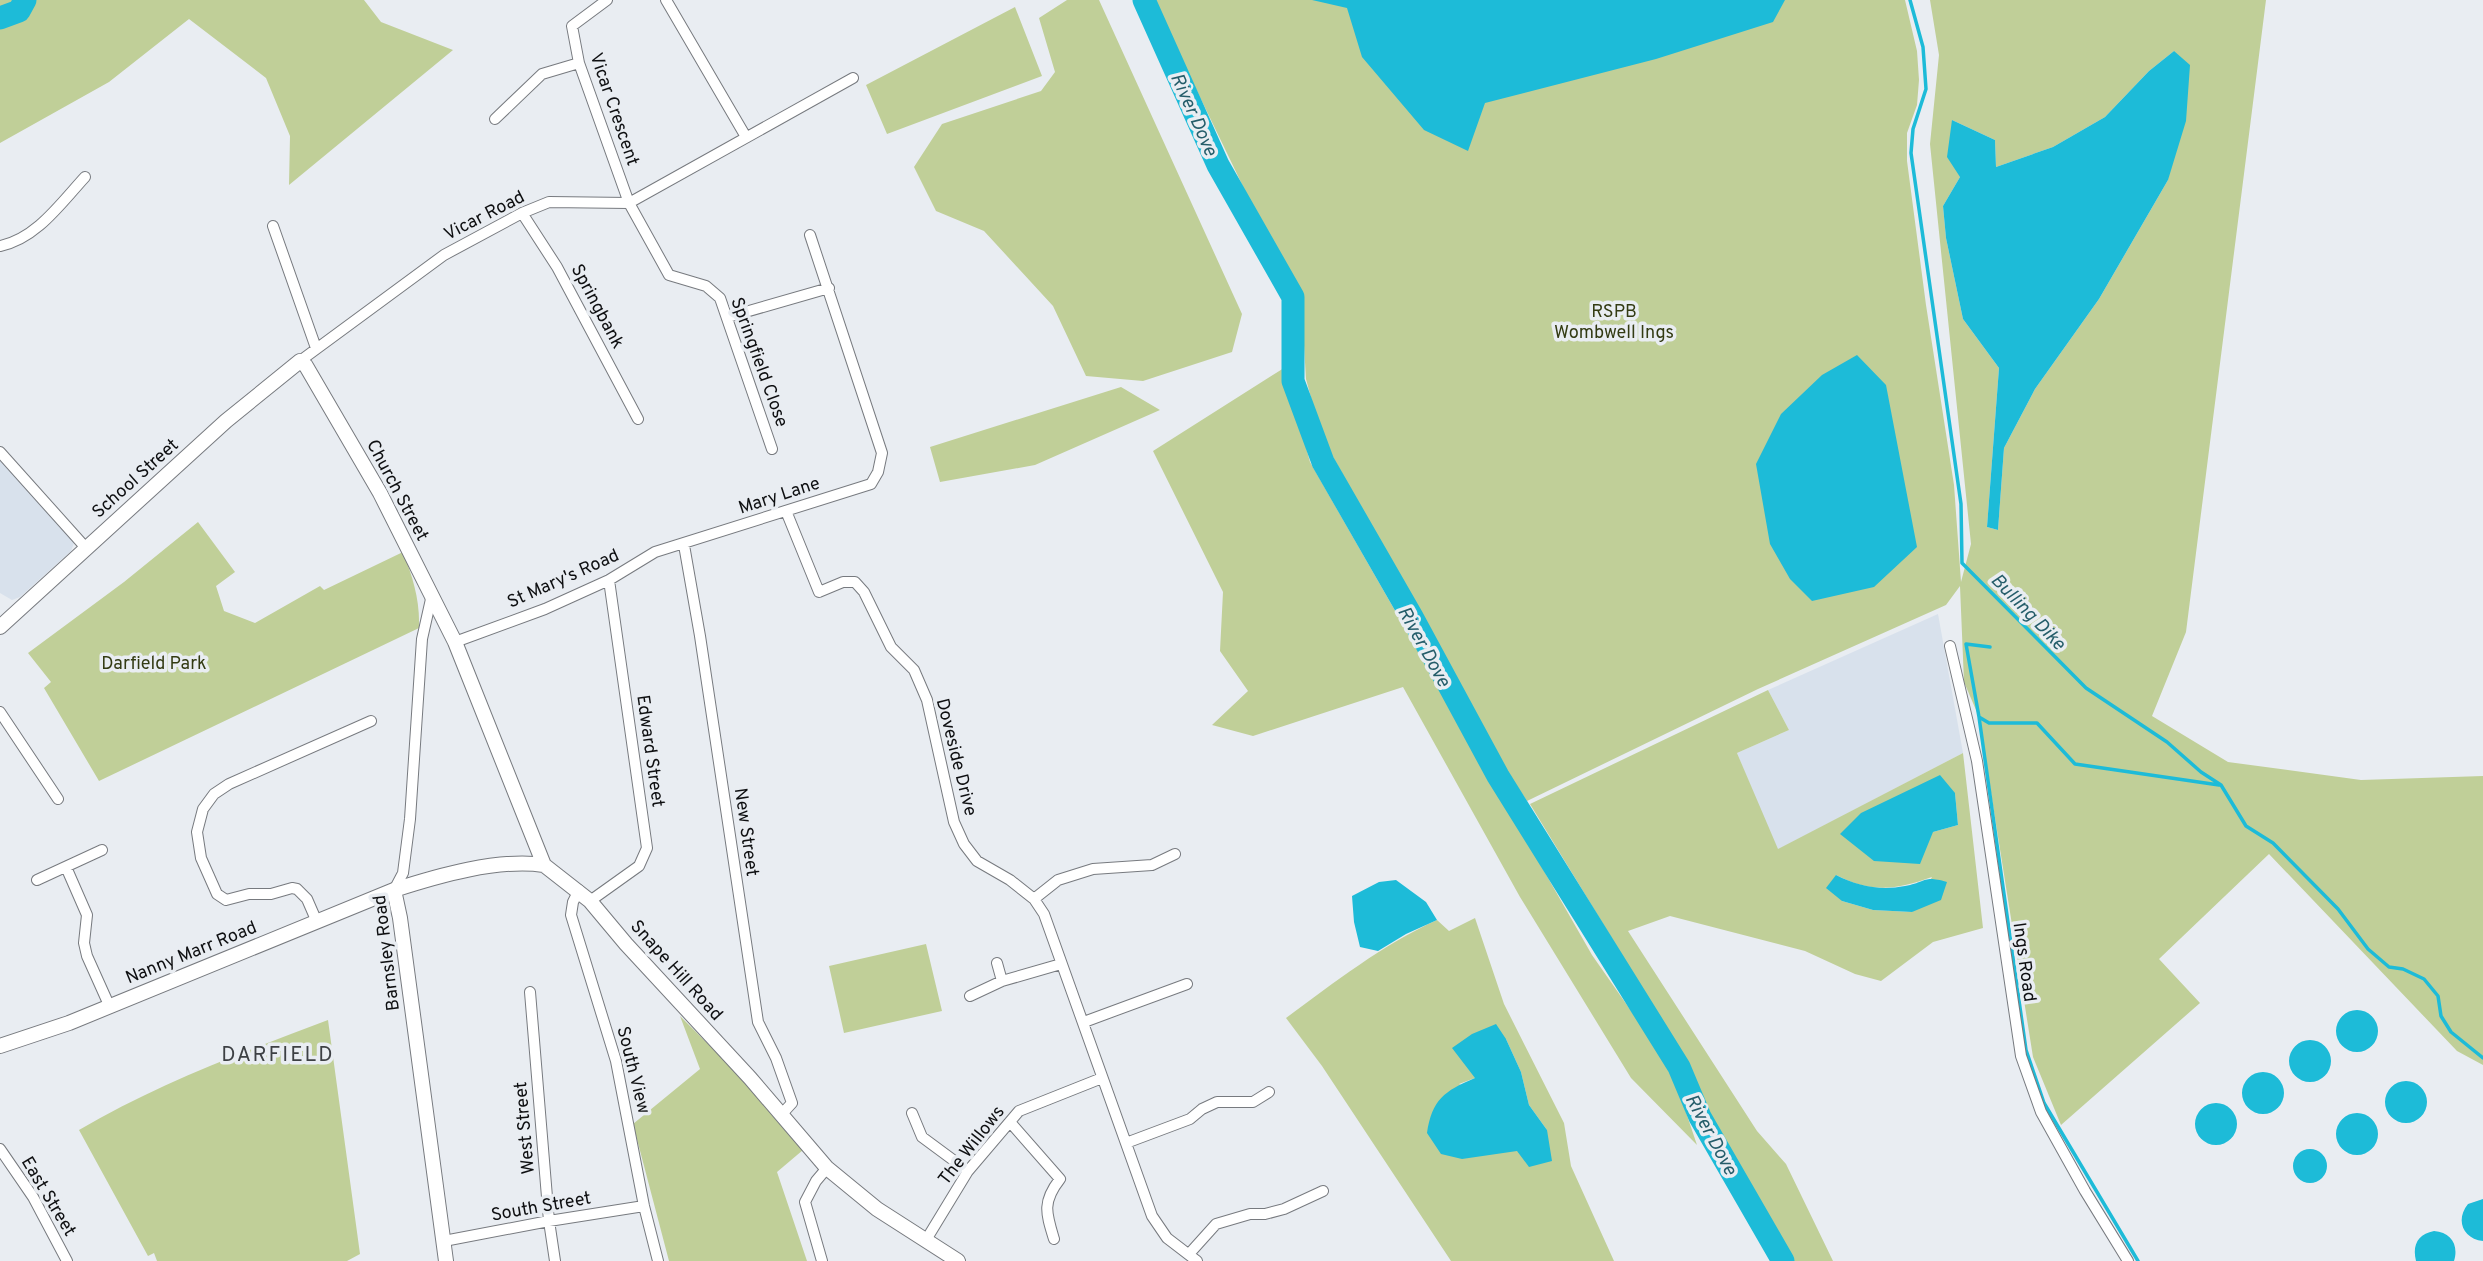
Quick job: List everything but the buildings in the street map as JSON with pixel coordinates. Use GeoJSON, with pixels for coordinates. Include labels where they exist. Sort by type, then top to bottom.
{"type":"FeatureCollection","features":[{"type":"Feature","properties":{"kind":"street","name":"Vicar Crescent"},"geometry":{"type":"LineString","coordinates":[[607,0],[572,26],[579,63],[629,204]]}},
{"type":"Feature","properties":{"kind":"street"},"geometry":{"type":"LineString","coordinates":[[666,0],[746,137]]}},
{"type":"Feature","properties":{"kind":"street"},"geometry":{"type":"LineString","coordinates":[[495,119],[542,74],[579,63]]}},
{"type":"Feature","properties":{"kind":"street"},"geometry":{"type":"LineString","coordinates":[[629,204],[853,78]]}},
{"type":"Feature","properties":{"kind":"street"},"geometry":{"type":"LineString","coordinates":[[0,246],[14,243],[28,234],[85,177]]}},
{"type":"Feature","properties":{"kind":"street","name":"Vicar Road"},"geometry":{"type":"LineString","coordinates":[[299,361],[444,255],[522,213],[549,202],[629,204]]}},
{"type":"Feature","properties":{"kind":"street","name":"Springfield Close"},"geometry":{"type":"LineString","coordinates":[[629,204],[669,275],[706,286],[720,298],[772,449]]}},
{"type":"Feature","properties":{"kind":"street","name":"Springbank"},"geometry":{"type":"LineString","coordinates":[[522,213],[557,267],[638,418]]}},
{"type":"Feature","properties":{"kind":"street"},"geometry":{"type":"LineString","coordinates":[[272,226],[316,348]]}},
{"type":"Feature","properties":{"kind":"street"},"geometry":{"type":"LineString","coordinates":[[728,317],[829,288],[810,235]]}},
{"type":"Feature","properties":{"kind":"street","name":"Mary Lane"},"geometry":{"type":"LineString","coordinates":[[684,545],[870,485],[878,472],[882,453],[829,288]]}},
{"type":"Feature","properties":{"kind":"street","name":"School Street"},"geometry":{"type":"LineString","coordinates":[[3,618],[299,361]]}},
{"type":"Feature","properties":{"kind":"street","name":"Church Street"},"geometry":{"type":"LineString","coordinates":[[299,361],[306,366],[380,493],[454,642]]}},
{"type":"Feature","properties":{"kind":"street"},"geometry":{"type":"LineString","coordinates":[[0,452],[86,548]]}},
{"type":"Feature","properties":{"kind":"street","name":"Doveside Drive"},"geometry":{"type":"LineString","coordinates":[[786,511],[820,592],[843,582],[855,582],[864,592],[891,646],[914,670],[927,700],[954,822],[964,844],[977,861],[1010,880],[1034,899],[1044,914],[1152,1216],[1158,1229],[1193,1258]]}},
{"type":"Feature","properties":{"kind":"street","name":"St Mary's Road"},"geometry":{"type":"LineString","coordinates":[[454,642],[545,608],[609,580],[655,552],[684,545]]}},
{"type":"Feature","properties":{"kind":"street","name":"New Street"},"geometry":{"type":"LineString","coordinates":[[684,545],[701,636],[758,1022],[776,1058],[792,1103],[780,1115]]}},
{"type":"Feature","properties":{"kind":"street","name":"Edward Street"},"geometry":{"type":"LineString","coordinates":[[590,901],[639,866],[647,848],[609,580]]}},
{"type":"Feature","properties":{"kind":"street","name":"Barnsley Road"},"geometry":{"type":"LineString","coordinates":[[431,599],[422,639],[407,846],[403,873],[394,890],[446,1261]]}},
{"type":"Feature","properties":{"kind":"street"},"geometry":{"type":"LineString","coordinates":[[454,642],[544,865]]}},
{"type":"Feature","properties":{"kind":"street","name":"Ings Road"},"geometry":{"type":"LineString","coordinates":[[1950,646],[1977,761],[2021,1056],[2041,1112],[2128,1261]]}},
{"type":"Feature","properties":{"kind":"street"},"geometry":{"type":"LineString","coordinates":[[0,712],[58,799]]}},
{"type":"Feature","properties":{"kind":"street"},"geometry":{"type":"LineString","coordinates":[[317,922],[304,895],[297,889],[271,894],[249,894],[226,900],[221,898],[197,845],[198,819],[207,801],[229,784],[371,721]]}},
{"type":"Feature","properties":{"kind":"street"},"geometry":{"type":"LineString","coordinates":[[37,880],[102,850]]}},
{"type":"Feature","properties":{"kind":"street"},"geometry":{"type":"LineString","coordinates":[[1034,899],[1058,880],[1093,869],[1152,865],[1175,854]]}},
{"type":"Feature","properties":{"kind":"street","name":"Nanny Marr Road"},"geometry":{"type":"LineString","coordinates":[[0,1046],[69,1023],[394,890],[439,875],[519,863],[544,865]]}},
{"type":"Feature","properties":{"kind":"street","name":"Snape Hill Road"},"geometry":{"type":"LineString","coordinates":[[544,865],[590,901],[827,1168],[877,1209],[926,1240],[949,1259]]}},
{"type":"Feature","properties":{"kind":"street"},"geometry":{"type":"LineString","coordinates":[[66,867],[87,915],[84,943],[87,956],[109,1006]]}},
{"type":"Feature","properties":{"kind":"street","name":"South View"},"geometry":{"type":"LineString","coordinates":[[579,890],[571,915],[616,1061],[644,1206],[658,1261]]}},
{"type":"Feature","properties":{"kind":"street"},"geometry":{"type":"LineString","coordinates":[[997,963],[1002,981]]}},
{"type":"Feature","properties":{"kind":"street"},"geometry":{"type":"LineString","coordinates":[[970,996],[1002,981],[1061,964]]}},
{"type":"Feature","properties":{"kind":"street"},"geometry":{"type":"LineString","coordinates":[[1084,1022],[1187,984]]}},
{"type":"Feature","properties":{"kind":"street","name":"West Street"},"geometry":{"type":"LineString","coordinates":[[530,992],[548,1221],[555,1261]]}},
{"type":"Feature","properties":{"kind":"street","name":"The Willows"},"geometry":{"type":"LineString","coordinates":[[926,1240],[968,1171],[1019,1111],[1102,1078]]}},
{"type":"Feature","properties":{"kind":"street"},"geometry":{"type":"LineString","coordinates":[[1126,1143],[1190,1119],[1217,1102],[1253,1101],[1269,1092]]}},
{"type":"Feature","properties":{"kind":"street"},"geometry":{"type":"LineString","coordinates":[[912,1113],[922,1138],[968,1171]]}},
{"type":"Feature","properties":{"kind":"street"},"geometry":{"type":"LineString","coordinates":[[1010,1122],[1060,1179],[1047,1203],[1054,1239]]}},
{"type":"Feature","properties":{"kind":"street","name":"East Street"},"geometry":{"type":"LineString","coordinates":[[0,1149],[33,1197],[67,1261]]}},
{"type":"Feature","properties":{"kind":"street"},"geometry":{"type":"LineString","coordinates":[[822,1261],[805,1202],[816,1181],[827,1168]]}},
{"type":"Feature","properties":{"kind":"street"},"geometry":{"type":"LineString","coordinates":[[1193,1258],[1216,1224],[1250,1214],[1265,1214],[1284,1209],[1324,1191]]}},
{"type":"Feature","properties":{"kind":"street","name":"South Street"},"geometry":{"type":"LineString","coordinates":[[443,1241],[644,1206]]}},
{"type":"Feature","properties":{"kind":"shaded area"},"geometry":{"type":"Polygon","coordinates":[[[0,458],[74,543],[71,551],[20,597],[12,600],[0,593],[0,458]]]}},
{"type":"Feature","properties":{"kind":"shaded area"},"geometry":{"type":"Polygon","coordinates":[[[1938,614],[1963,753],[1777,850],[1737,753],[1789,730],[1768,690],[1938,614]]]}},
{"type":"Feature","properties":{"kind":"green space"},"geometry":{"type":"Polygon","coordinates":[[[0,0],[364,0],[381,22],[453,50],[289,185],[290,136],[266,78],[189,19],[109,82],[0,143],[0,0]]]}},
{"type":"Feature","properties":{"kind":"green space"},"geometry":{"type":"Polygon","coordinates":[[[1067,0],[1099,0],[1242,314],[1232,352],[1143,381],[1086,376],[1053,306],[984,231],[936,211],[914,167],[942,124],[1041,91],[1055,72],[1039,18],[1067,0]]]}},
{"type":"Feature","properties":{"kind":"green space","name":"RSPB Wombwell Ings"},"geometry":{"type":"Polygon","coordinates":[[[1155,0],[1905,0],[1917,51],[1919,80],[1917,105],[1907,133],[1907,161],[1954,485],[1961,582],[1971,544],[1930,144],[1939,55],[1930,0],[2266,0],[2186,632],[2152,716],[2228,762],[2361,780],[2483,776],[2483,1065],[2457,1051],[2269,854],[2159,959],[2200,1003],[2061,1125],[2033,1057],[1979,717],[1964,682],[1960,586],[1946,605],[1758,689],[1527,801],[1506,770],[1321,435],[1306,379],[1301,294],[1251,203],[1155,0]],[[2174,51],[2149,71],[2105,117],[2053,147],[1996,167],[1995,140],[1952,120],[1960,177],[1943,206],[1946,238],[1963,319],[1999,368],[1987,527],[1998,530],[2004,448],[2035,389],[2099,299],[2168,180],[2174,51]]]}},
{"type":"Feature","properties":{"kind":"green space"},"geometry":{"type":"Polygon","coordinates":[[[1015,7],[1042,76],[887,134],[866,85],[1015,7]]]}},
{"type":"Feature","properties":{"kind":"green space"},"geometry":{"type":"Polygon","coordinates":[[[1284,368],[1310,462],[1592,955],[1671,1068],[1697,1145],[1631,1078],[1520,897],[1403,687],[1253,736],[1212,725],[1248,691],[1220,651],[1223,592],[1153,451],[1284,368]]]}},
{"type":"Feature","properties":{"kind":"green space"},"geometry":{"type":"Polygon","coordinates":[[[1121,387],[1160,410],[1035,465],[940,482],[930,447],[1121,387]]]}},
{"type":"Feature","properties":{"kind":"green space","name":"Darfield Park"},"geometry":{"type":"Polygon","coordinates":[[[198,522],[235,572],[216,586],[224,611],[255,623],[320,586],[324,590],[403,552],[415,589],[419,628],[99,781],[44,688],[51,682],[28,653],[124,582],[198,522]]]}},
{"type":"Feature","properties":{"kind":"green space"},"geometry":{"type":"Polygon","coordinates":[[[1768,690],[1789,730],[1737,753],[1778,849],[1963,753],[1983,928],[1933,942],[1881,981],[1855,974],[1805,951],[1670,916],[1628,931],[1757,1131],[1786,1164],[1833,1261],[1793,1261],[1708,1113],[1686,1060],[1530,804],[1768,690]],[[1955,793],[1933,832],[1958,825],[1955,793]],[[1836,875],[1842,901],[1873,910],[1912,912],[1932,877],[1907,885],[1884,888],[1861,885],[1836,875]]]}},
{"type":"Feature","properties":{"kind":"green space"},"geometry":{"type":"Polygon","coordinates":[[[1475,918],[1504,1004],[1564,1123],[1571,1166],[1614,1261],[1451,1261],[1322,1066],[1286,1018],[1359,965],[1417,930],[1437,920],[1449,931],[1475,918]],[[1506,1039],[1475,1078],[1459,1084],[1547,1130],[1529,1105],[1521,1072],[1506,1039]]]}},
{"type":"Feature","properties":{"kind":"green space"},"geometry":{"type":"Polygon","coordinates":[[[926,944],[942,1011],[844,1033],[829,966],[926,944]]]}},
{"type":"Feature","properties":{"kind":"green space"},"geometry":{"type":"Polygon","coordinates":[[[680,1016],[737,1073],[803,1150],[777,1172],[807,1261],[669,1261],[633,1124],[700,1069],[680,1016]]]}},
{"type":"Feature","properties":{"kind":"green space"},"geometry":{"type":"Polygon","coordinates":[[[328,1020],[360,1254],[347,1261],[157,1261],[154,1253],[148,1256],[79,1130],[170,1083],[328,1020]]]}},
{"type":"Feature","properties":{"kind":"water"},"geometry":{"type":"Polygon","coordinates":[[[1312,0],[1785,0],[1773,22],[1656,59],[1485,103],[1468,151],[1424,130],[1362,57],[1347,8],[1312,0]]]}},
{"type":"Feature","properties":{"kind":"water"},"geometry":{"type":"Polygon","coordinates":[[[2174,51],[2190,65],[2186,121],[2168,180],[2099,299],[2035,389],[2004,448],[1998,530],[1987,527],[1999,368],[1963,319],[1946,238],[1943,206],[1960,177],[1947,157],[1952,120],[1995,140],[1996,167],[2053,147],[2105,117],[2149,71],[2174,51]]]}},
{"type":"Feature","properties":{"kind":"water"},"geometry":{"type":"Polygon","coordinates":[[[1857,355],[1886,385],[1917,547],[1874,587],[1812,601],[1790,579],[1770,544],[1756,464],[1781,414],[1822,375],[1857,355]]]}},
{"type":"Feature","properties":{"kind":"water"},"geometry":{"type":"Polygon","coordinates":[[[1940,775],[1955,793],[1958,825],[1933,832],[1920,864],[1874,861],[1840,834],[1861,813],[1940,775]]]}},
{"type":"Feature","properties":{"kind":"water"},"geometry":{"type":"Polygon","coordinates":[[[1836,875],[1861,885],[1878,888],[1905,886],[1929,879],[1947,882],[1941,900],[1912,912],[1873,910],[1842,901],[1826,888],[1836,875]]]}},
{"type":"Feature","properties":{"kind":"water"},"geometry":{"type":"Polygon","coordinates":[[[1396,880],[1426,902],[1437,920],[1378,951],[1360,947],[1352,896],[1379,882],[1396,880]]]}},
{"type":"Feature","properties":{"kind":"water"},"geometry":{"type":"Polygon","coordinates":[[[2357,1010],[2372,1016],[2378,1031],[2372,1046],[2357,1052],[2342,1046],[2336,1031],[2342,1016],[2357,1010]]]}},
{"type":"Feature","properties":{"kind":"water"},"geometry":{"type":"Polygon","coordinates":[[[1496,1024],[1521,1072],[1529,1105],[1547,1130],[1552,1161],[1529,1167],[1517,1151],[1462,1159],[1441,1154],[1427,1133],[1432,1112],[1441,1098],[1455,1087],[1475,1078],[1452,1048],[1472,1034],[1496,1024]]]}},
{"type":"Feature","properties":{"kind":"water"},"geometry":{"type":"Polygon","coordinates":[[[2310,1040],[2325,1046],[2331,1061],[2325,1076],[2310,1082],[2295,1076],[2289,1061],[2295,1046],[2310,1040]]]}},
{"type":"Feature","properties":{"kind":"water"},"geometry":{"type":"Polygon","coordinates":[[[2263,1072],[2278,1078],[2284,1093],[2278,1108],[2263,1114],[2248,1108],[2242,1093],[2248,1078],[2263,1072]]]}},
{"type":"Feature","properties":{"kind":"water"},"geometry":{"type":"Polygon","coordinates":[[[2406,1081],[2421,1087],[2427,1102],[2421,1117],[2406,1123],[2391,1117],[2385,1102],[2391,1087],[2406,1081]]]}},
{"type":"Feature","properties":{"kind":"water"},"geometry":{"type":"Polygon","coordinates":[[[2216,1103],[2231,1109],[2237,1124],[2231,1139],[2216,1145],[2201,1139],[2195,1124],[2201,1109],[2216,1103]]]}},
{"type":"Feature","properties":{"kind":"water"},"geometry":{"type":"Polygon","coordinates":[[[2357,1113],[2372,1119],[2378,1134],[2372,1149],[2357,1155],[2342,1149],[2336,1134],[2342,1119],[2357,1113]]]}},
{"type":"Feature","properties":{"kind":"water"},"geometry":{"type":"Polygon","coordinates":[[[2310,1149],[2322,1154],[2327,1166],[2322,1178],[2310,1183],[2298,1178],[2293,1166],[2298,1154],[2310,1149]]]}},
{"type":"Feature","properties":{"kind":"water"},"geometry":{"type":"Polygon","coordinates":[[[2483,1199],[2483,1241],[2466,1233],[2462,1216],[2468,1204],[2483,1199]]]}},
{"type":"Feature","properties":{"kind":"water"},"geometry":{"type":"Polygon","coordinates":[[[2434,1231],[2445,1234],[2452,1240],[2454,1261],[2416,1261],[2418,1241],[2434,1231]]]}},
{"type":"Feature","properties":{"kind":"waterway"},"geometry":{"type":"LineString","coordinates":[[0,18],[19,11],[25,0]]}},
{"type":"Feature","properties":{"kind":"waterway","name":"River Dove"},"geometry":{"type":"LineString","coordinates":[[1144,0],[1218,165],[1293,297],[1293,381],[1323,462],[1412,617],[1498,776],[1679,1067],[1700,1117],[1783,1261]]}},
{"type":"Feature","properties":{"kind":"waterway","name":"Bulling Dike"},"geometry":{"type":"LineString","coordinates":[[1910,0],[1923,47],[1926,89],[1913,129],[1911,153],[1961,504],[1962,563],[2086,688],[2167,742],[2201,772],[2221,785],[2246,826],[2273,843],[2338,909],[2368,949],[2389,967],[2403,969],[2424,979],[2438,996],[2441,1016],[2451,1032],[2483,1058]]}},
{"type":"Feature","properties":{"kind":"waterway"},"geometry":{"type":"LineString","coordinates":[[1990,647],[1966,644],[1979,717],[1989,723],[2037,723],[2075,764],[2219,785]]}},
{"type":"Feature","properties":{"kind":"waterway"},"geometry":{"type":"LineString","coordinates":[[1979,717],[2026,1050],[2044,1103],[2138,1261]]}},
{"type":"Feature","properties":{"kind":"district","name":"DARFIELD"},"geometry":{"type":"Point","coordinates":[278,1054]}}]}
